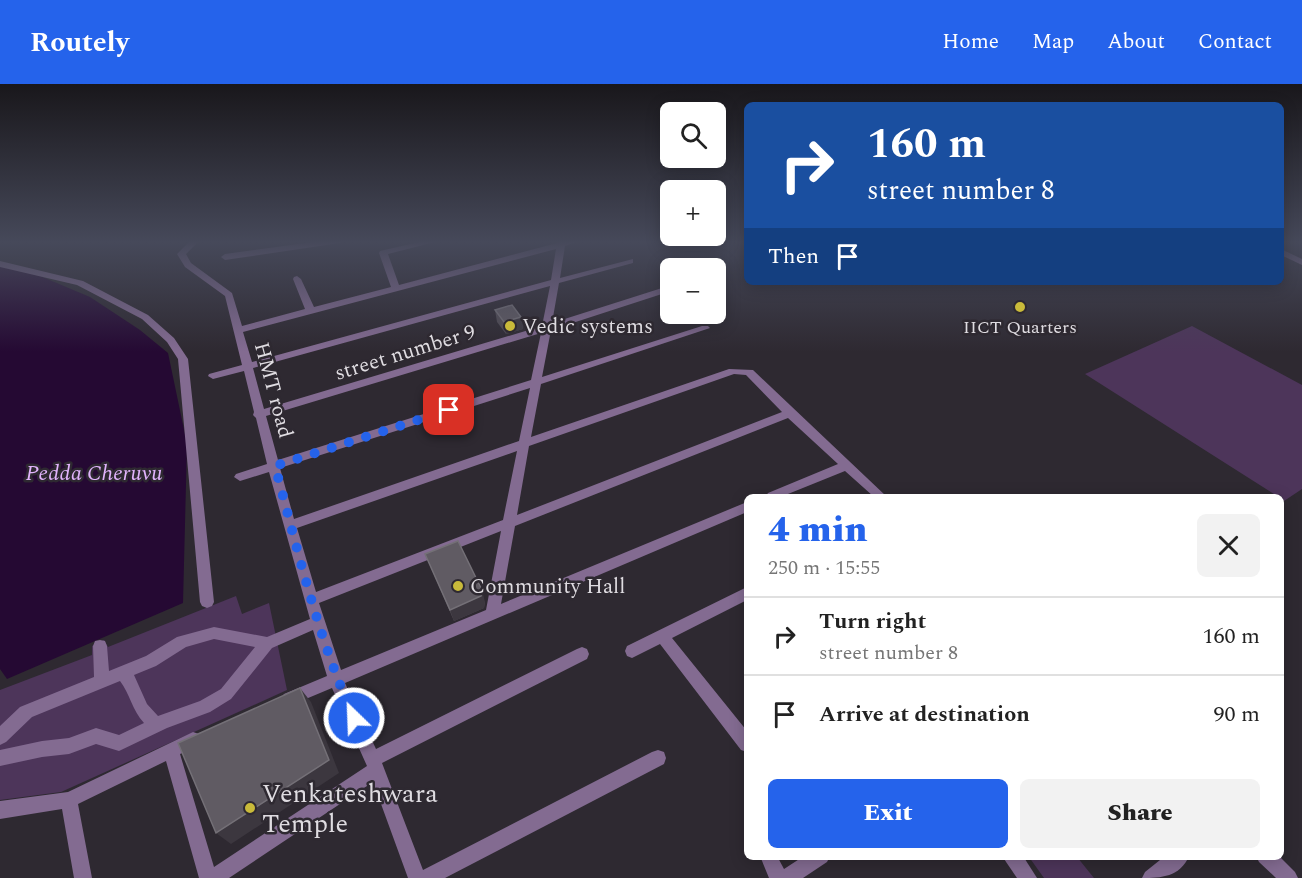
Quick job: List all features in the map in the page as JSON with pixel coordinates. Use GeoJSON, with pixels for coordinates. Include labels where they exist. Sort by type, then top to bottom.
{"type":"FeatureCollection","features":[{"type":"Feature","properties":{"kind":"street"},"geometry":{"type":"LineString","coordinates":[[59,278],[80,283],[146,317],[171,340],[183,359],[207,602]]}},
{"type":"Feature","properties":{"kind":"street","name":"HMT road"},"geometry":{"type":"LineString","coordinates":[[206,278],[229,295],[258,415],[275,466],[311,600],[336,679],[374,764],[417,878]]}},
{"type":"Feature","properties":{"kind":"street"},"geometry":{"type":"LineString","coordinates":[[392,278],[396,288]]}},
{"type":"Feature","properties":{"kind":"street"},"geometry":{"type":"LineString","coordinates":[[238,330],[433,278]]}},
{"type":"Feature","properties":{"kind":"street"},"geometry":{"type":"LineString","coordinates":[[492,614],[508,524],[526,444],[555,278]]}},
{"type":"Feature","properties":{"kind":"street"},"geometry":{"type":"LineString","coordinates":[[213,376],[571,278]]}},
{"type":"Feature","properties":{"kind":"street"},"geometry":{"type":"LineString","coordinates":[[297,279],[310,310]]}},
{"type":"Feature","properties":{"kind":"street","name":"street number 9"},"geometry":{"type":"LineString","coordinates":[[258,415],[660,292]]}},
{"type":"Feature","properties":{"kind":"street"},"geometry":{"type":"LineString","coordinates":[[240,477],[705,328]]}},
{"type":"Feature","properties":{"kind":"street"},"geometry":{"type":"LineString","coordinates":[[291,525],[733,371],[749,372],[789,413],[878,494]]}},
{"type":"Feature","properties":{"kind":"street"},"geometry":{"type":"LineString","coordinates":[[311,600],[789,413]]}},
{"type":"Feature","properties":{"kind":"street"},"geometry":{"type":"LineString","coordinates":[[777,494],[846,466]]}},
{"type":"Feature","properties":{"kind":"street"},"geometry":{"type":"LineString","coordinates":[[273,706],[744,508]]}},
{"type":"Feature","properties":{"kind":"street"},"geometry":{"type":"LineString","coordinates":[[632,651],[744,595]]}},
{"type":"Feature","properties":{"kind":"street"},"geometry":{"type":"LineString","coordinates":[[0,758],[69,746],[96,736],[119,743],[156,725],[205,707],[226,693],[267,643],[318,622]]}},
{"type":"Feature","properties":{"kind":"street"},"geometry":{"type":"LineString","coordinates":[[0,737],[26,712],[151,661],[182,642],[214,633],[267,643]]}},
{"type":"Feature","properties":{"kind":"street"},"geometry":{"type":"LineString","coordinates":[[662,636],[686,670],[709,694],[744,740]]}},
{"type":"Feature","properties":{"kind":"street"},"geometry":{"type":"LineString","coordinates":[[100,646],[102,681]]}},
{"type":"Feature","properties":{"kind":"street"},"geometry":{"type":"LineString","coordinates":[[213,878],[374,764],[582,654]]}},
{"type":"Feature","properties":{"kind":"street"},"geometry":{"type":"LineString","coordinates":[[123,673],[132,685],[141,709],[156,725]]}},
{"type":"Feature","properties":{"kind":"street"},"geometry":{"type":"LineString","coordinates":[[0,810],[69,800],[209,733]]}},
{"type":"Feature","properties":{"kind":"street"},"geometry":{"type":"LineString","coordinates":[[171,750],[208,878]]}},
{"type":"Feature","properties":{"kind":"street"},"geometry":{"type":"LineString","coordinates":[[426,878],[658,758]]}},
{"type":"Feature","properties":{"kind":"street"},"geometry":{"type":"LineString","coordinates":[[69,800],[83,878]]}},
{"type":"Feature","properties":{"kind":"street"},"geometry":{"type":"LineString","coordinates":[[769,860],[779,878]]}},
{"type":"Feature","properties":{"kind":"street"},"geometry":{"type":"LineString","coordinates":[[786,878],[815,860]]}},
{"type":"Feature","properties":{"kind":"street"},"geometry":{"type":"LineString","coordinates":[[1014,860],[1028,878]]}},
{"type":"Feature","properties":{"kind":"street"},"geometry":{"type":"LineString","coordinates":[[1151,878],[1175,860]]}},
{"type":"Feature","properties":{"kind":"street"},"geometry":{"type":"LineString","coordinates":[[1269,860],[1289,878]]}},
{"type":"Feature","properties":{"kind":"shaded area"},"geometry":{"type":"Polygon","coordinates":[[[1192,326],[1302,385],[1302,489],[1284,501],[1284,494],[1274,494],[1085,374],[1192,326]]]}},
{"type":"Feature","properties":{"kind":"shaded area"},"geometry":{"type":"Polygon","coordinates":[[[236,596],[242,614],[269,603],[287,690],[61,792],[0,800],[0,690],[92,655],[92,646],[104,640],[108,647],[236,596]]]}},
{"type":"Feature","properties":{"kind":"shaded area"},"geometry":{"type":"Polygon","coordinates":[[[1031,860],[1079,860],[1094,878],[1044,878],[1031,860]]]}},
{"type":"Feature","properties":{"kind":"water","name":"Pedda Cheruvu"},"geometry":{"type":"Polygon","coordinates":[[[0,278],[45,278],[90,297],[140,330],[168,353],[187,444],[183,603],[7,679],[0,669],[0,278]]]}},
{"type":"Feature","properties":{"kind":"building"},"geometry":{"type":"Polygon","coordinates":[[[512,305],[521,317],[504,322],[495,310],[512,305]]]}},
{"type":"Feature","properties":{"kind":"building","name":"Community Hall"},"geometry":{"type":"Polygon","coordinates":[[[458,541],[482,590],[481,596],[450,610],[425,554],[458,541]]]}},
{"type":"Feature","properties":{"kind":"building","name":"Venkateshwara Temple"},"geometry":{"type":"Polygon","coordinates":[[[300,688],[329,760],[216,833],[178,743],[300,688]]]}},
{"type":"Feature","properties":{"kind":"place","name":"IICT Quarters"},"geometry":{"type":"Point","coordinates":[1020,307]}},
{"type":"Feature","properties":{"kind":"place","name":"Vedic systems"},"geometry":{"type":"Point","coordinates":[510,326]}},
{"type":"Feature","properties":{"kind":"place","name":"Community Hall"},"geometry":{"type":"Point","coordinates":[458,586]}},
{"type":"Feature","properties":{"kind":"place","name":"Venkateshwara Temple"},"geometry":{"type":"Point","coordinates":[250,808]}},
{"type":"Feature","properties":{"kind":"route"},"geometry":{"type":"LineString","coordinates":[[354,718],[336,679],[311,600],[275,466],[449,410]]}}]}
